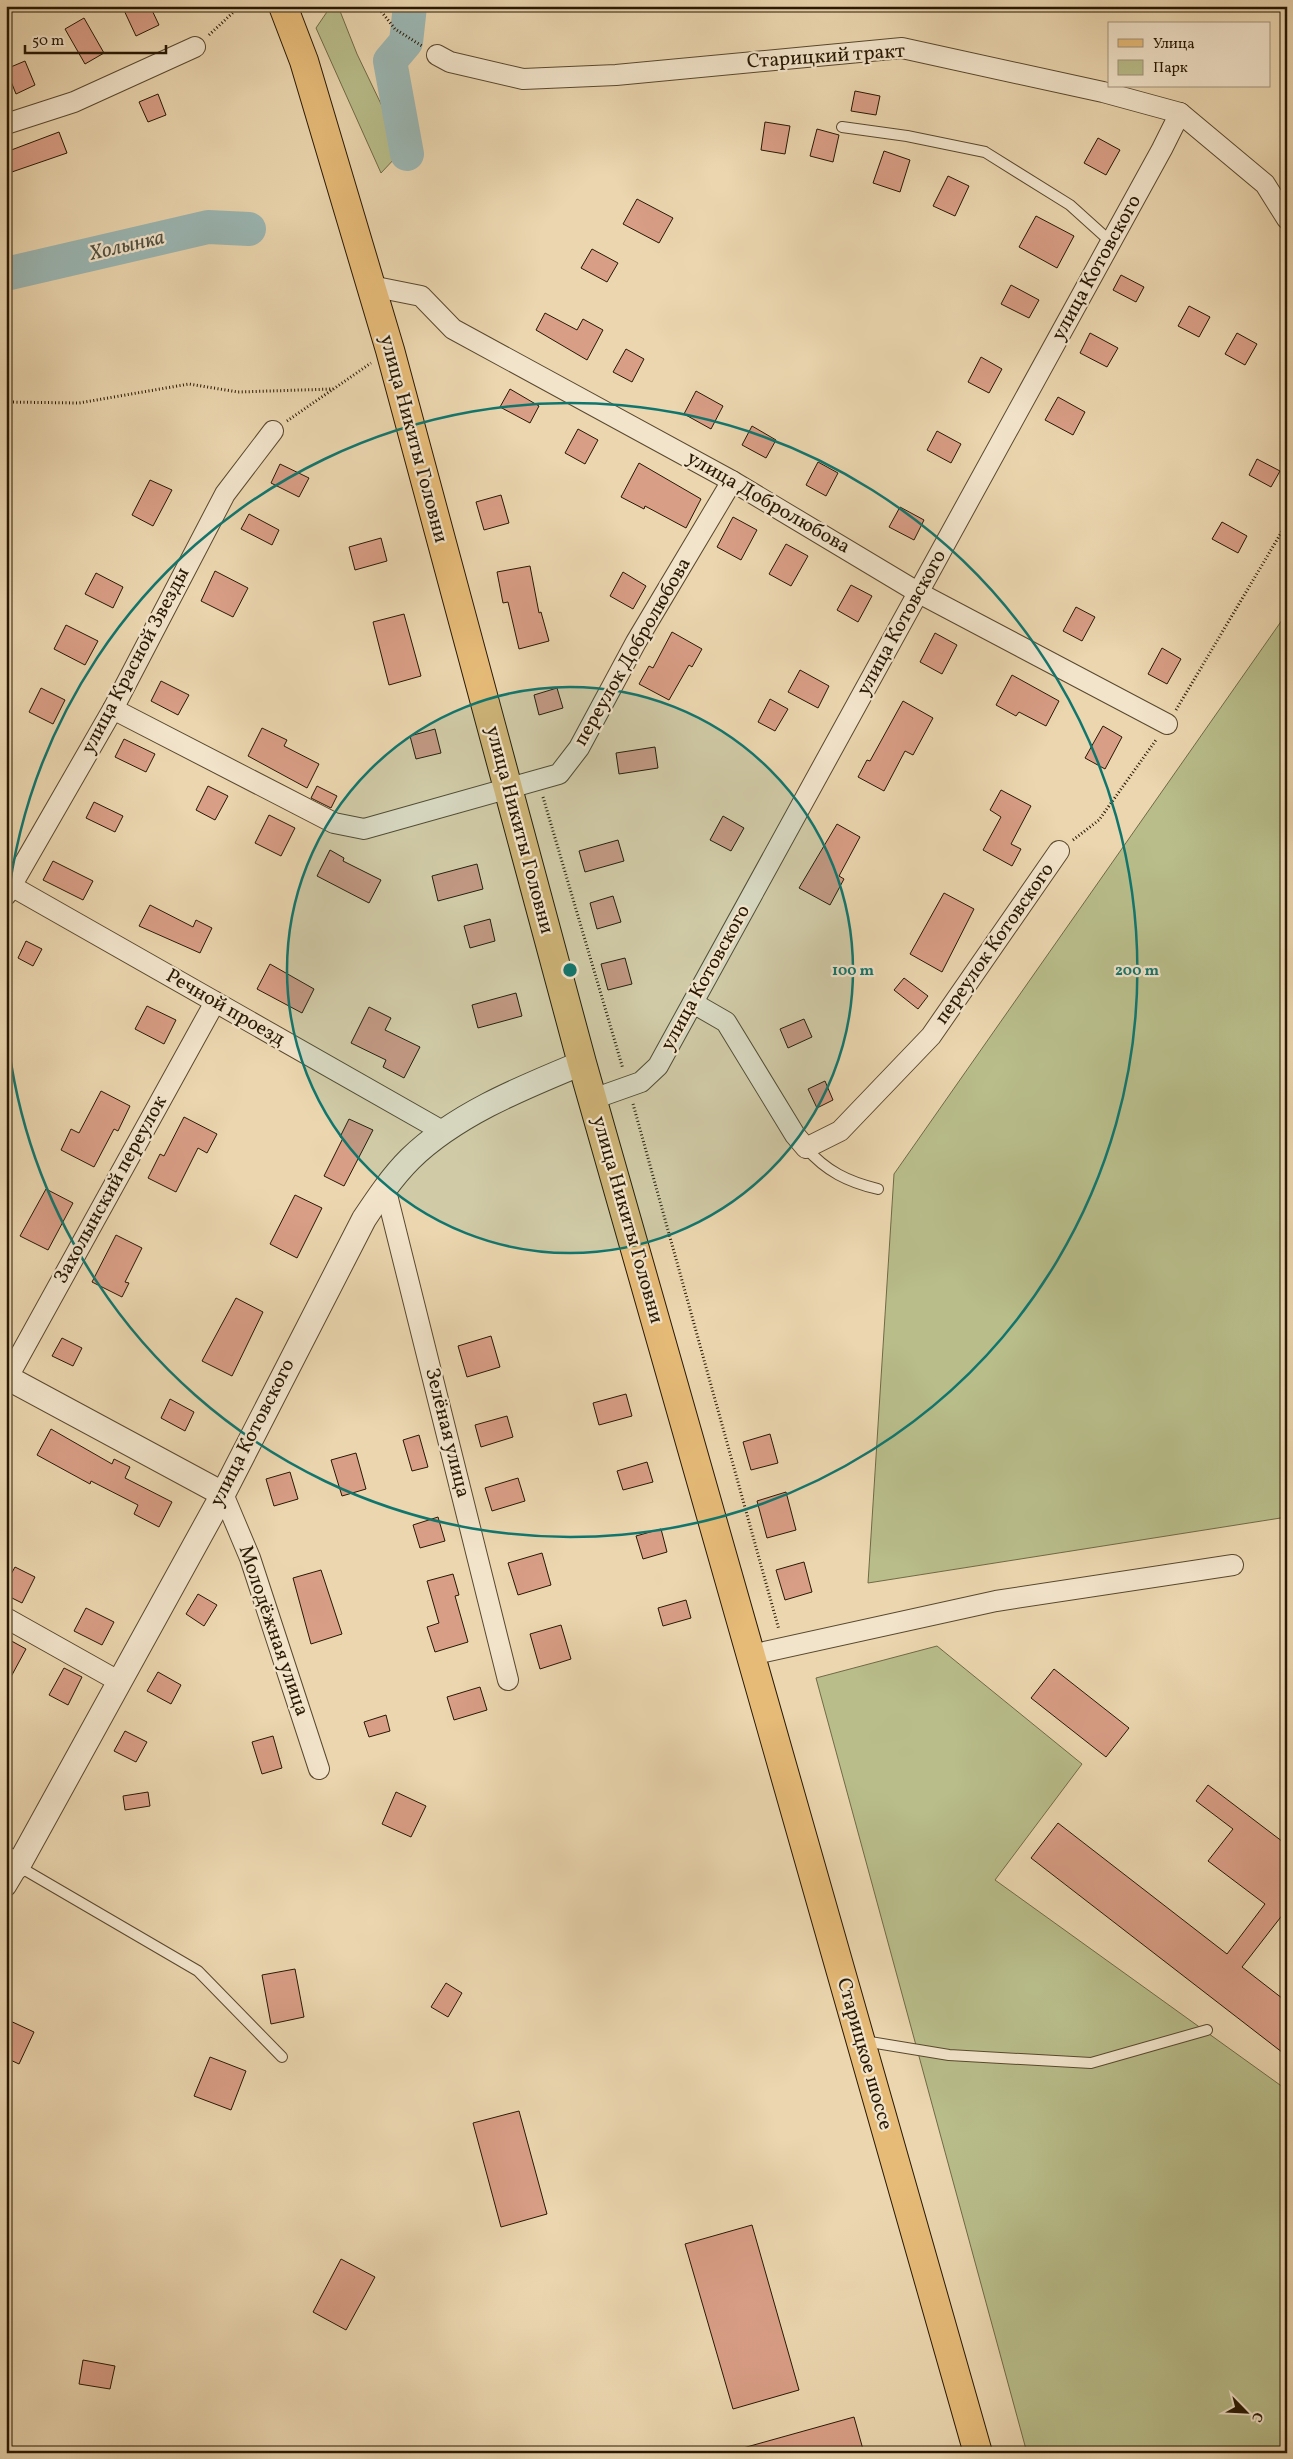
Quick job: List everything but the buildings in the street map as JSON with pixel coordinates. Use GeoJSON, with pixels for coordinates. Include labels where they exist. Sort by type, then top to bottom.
{"type":"FeatureCollection","features":[{"type":"Feature","properties":{"kind":"main road","name":"улица Никиты Головни"},"geometry":{"type":"LineString","coordinates":[[283,6],[304,61],[390,350],[582,1063],[751,1655]]}},
{"type":"Feature","properties":{"kind":"main road","name":"Старицкое шоссе"},"geometry":{"type":"LineString","coordinates":[[751,1655],[975,2452]]}},
{"type":"Feature","properties":{"kind":"street"},"geometry":{"type":"LineString","coordinates":[[6,124],[74,102],[195,47]]}},
{"type":"Feature","properties":{"kind":"street","name":"Старицкий тракт"},"geometry":{"type":"LineString","coordinates":[[437,55],[450,62],[523,79],[616,76],[902,48],[1103,92],[1180,113],[1265,184],[1287,219]]}},
{"type":"Feature","properties":{"kind":"street","name":"улица Котовского"},"geometry":{"type":"LineString","coordinates":[[593,1099],[642,1082],[658,1066],[1180,113]]}},
{"type":"Feature","properties":{"kind":"street","name":"улица Добролюбова"},"geometry":{"type":"LineString","coordinates":[[371,286],[422,296],[453,329],[732,481],[918,592],[1167,724]]}},
{"type":"Feature","properties":{"kind":"street","name":"улица Красной Звезды"},"geometry":{"type":"LineString","coordinates":[[8,888],[113,709],[224,494],[272,431]]}},
{"type":"Feature","properties":{"kind":"street","name":"переулок Добролюбова"},"geometry":{"type":"LineString","coordinates":[[113,709],[334,823],[364,829],[559,774],[579,748],[636,642],[732,481]]}},
{"type":"Feature","properties":{"kind":"street","name":"переулок Котовского"},"geometry":{"type":"LineString","coordinates":[[806,1148],[840,1131],[931,1036],[1059,851]]}},
{"type":"Feature","properties":{"kind":"street","name":"Речной проезд"},"geometry":{"type":"LineString","coordinates":[[8,888],[215,1002],[444,1132]]}},
{"type":"Feature","properties":{"kind":"street","name":"Захолынский переулок"},"geometry":{"type":"LineString","coordinates":[[7,1377],[215,1002]]}},
{"type":"Feature","properties":{"kind":"street"},"geometry":{"type":"LineString","coordinates":[[692,1003],[726,1022],[795,1135],[806,1148]]}},
{"type":"Feature","properties":{"kind":"street","name":"улица Котовского"},"geometry":{"type":"LineString","coordinates":[[10,1870],[120,1682],[223,1494],[364,1219],[386,1187],[411,1158],[444,1132],[516,1090],[582,1063]]}},
{"type":"Feature","properties":{"kind":"street","name":"Зелёная улица"},"geometry":{"type":"LineString","coordinates":[[386,1187],[508,1680]]}},
{"type":"Feature","properties":{"kind":"street"},"geometry":{"type":"LineString","coordinates":[[7,1377],[223,1494]]}},
{"type":"Feature","properties":{"kind":"street","name":"Молодёжная улица"},"geometry":{"type":"LineString","coordinates":[[223,1494],[250,1558],[319,1769]]}},
{"type":"Feature","properties":{"kind":"street"},"geometry":{"type":"LineString","coordinates":[[751,1655],[996,1601],[1233,1565]]}},
{"type":"Feature","properties":{"kind":"street"},"geometry":{"type":"LineString","coordinates":[[6,1618],[120,1682]]}},
{"type":"Feature","properties":{"kind":"lane"},"geometry":{"type":"LineString","coordinates":[[842,127],[907,136],[985,152],[1070,205],[1111,242]]}},
{"type":"Feature","properties":{"kind":"lane"},"geometry":{"type":"LineString","coordinates":[[806,1148],[816,1159],[837,1175],[856,1184],[878,1189]]}},
{"type":"Feature","properties":{"kind":"lane"},"geometry":{"type":"LineString","coordinates":[[10,1870],[198,1971],[282,2057]]}},
{"type":"Feature","properties":{"kind":"lane"},"geometry":{"type":"LineString","coordinates":[[860,2040],[949,2055],[1091,2063],[1207,2030]]}},
{"type":"Feature","properties":{"kind":"path"},"geometry":{"type":"LineString","coordinates":[[195,47],[240,6]]}},
{"type":"Feature","properties":{"kind":"path"},"geometry":{"type":"LineString","coordinates":[[378,6],[395,30],[415,41]]}},
{"type":"Feature","properties":{"kind":"path"},"geometry":{"type":"LineString","coordinates":[[272,431],[390,350]]}},
{"type":"Feature","properties":{"kind":"path"},"geometry":{"type":"LineString","coordinates":[[6,402],[79,404],[189,384],[238,392],[333,389]]}},
{"type":"Feature","properties":{"kind":"path","name":"переулок Котовского"},"geometry":{"type":"LineString","coordinates":[[1059,851],[1099,820],[1167,724],[1287,523]]}},
{"type":"Feature","properties":{"kind":"path"},"geometry":{"type":"LineString","coordinates":[[538,780],[628,1087],[784,1648]]}},
{"type":"Feature","properties":{"kind":"green space"},"geometry":{"type":"Polygon","coordinates":[[[331,6],[338,6],[357,54],[394,131],[396,157],[381,173],[316,28],[331,6]]]}},
{"type":"Feature","properties":{"kind":"green space"},"geometry":{"type":"Polygon","coordinates":[[[1287,613],[1287,1517],[868,1583],[894,1174],[1287,613]]]}},
{"type":"Feature","properties":{"kind":"green space"},"geometry":{"type":"Polygon","coordinates":[[[937,1646],[1082,1764],[995,1880],[1287,2090],[1287,2453],[1027,2453],[816,1678],[937,1646]]]}},
{"type":"Feature","properties":{"kind":"waterway","name":"Холынка"},"geometry":{"type":"LineString","coordinates":[[407,154],[390,61],[406,42],[410,6]]}},
{"type":"Feature","properties":{"kind":"waterway","name":"Холынка"},"geometry":{"type":"LineString","coordinates":[[6,274],[208,227],[249,229]]}}]}
